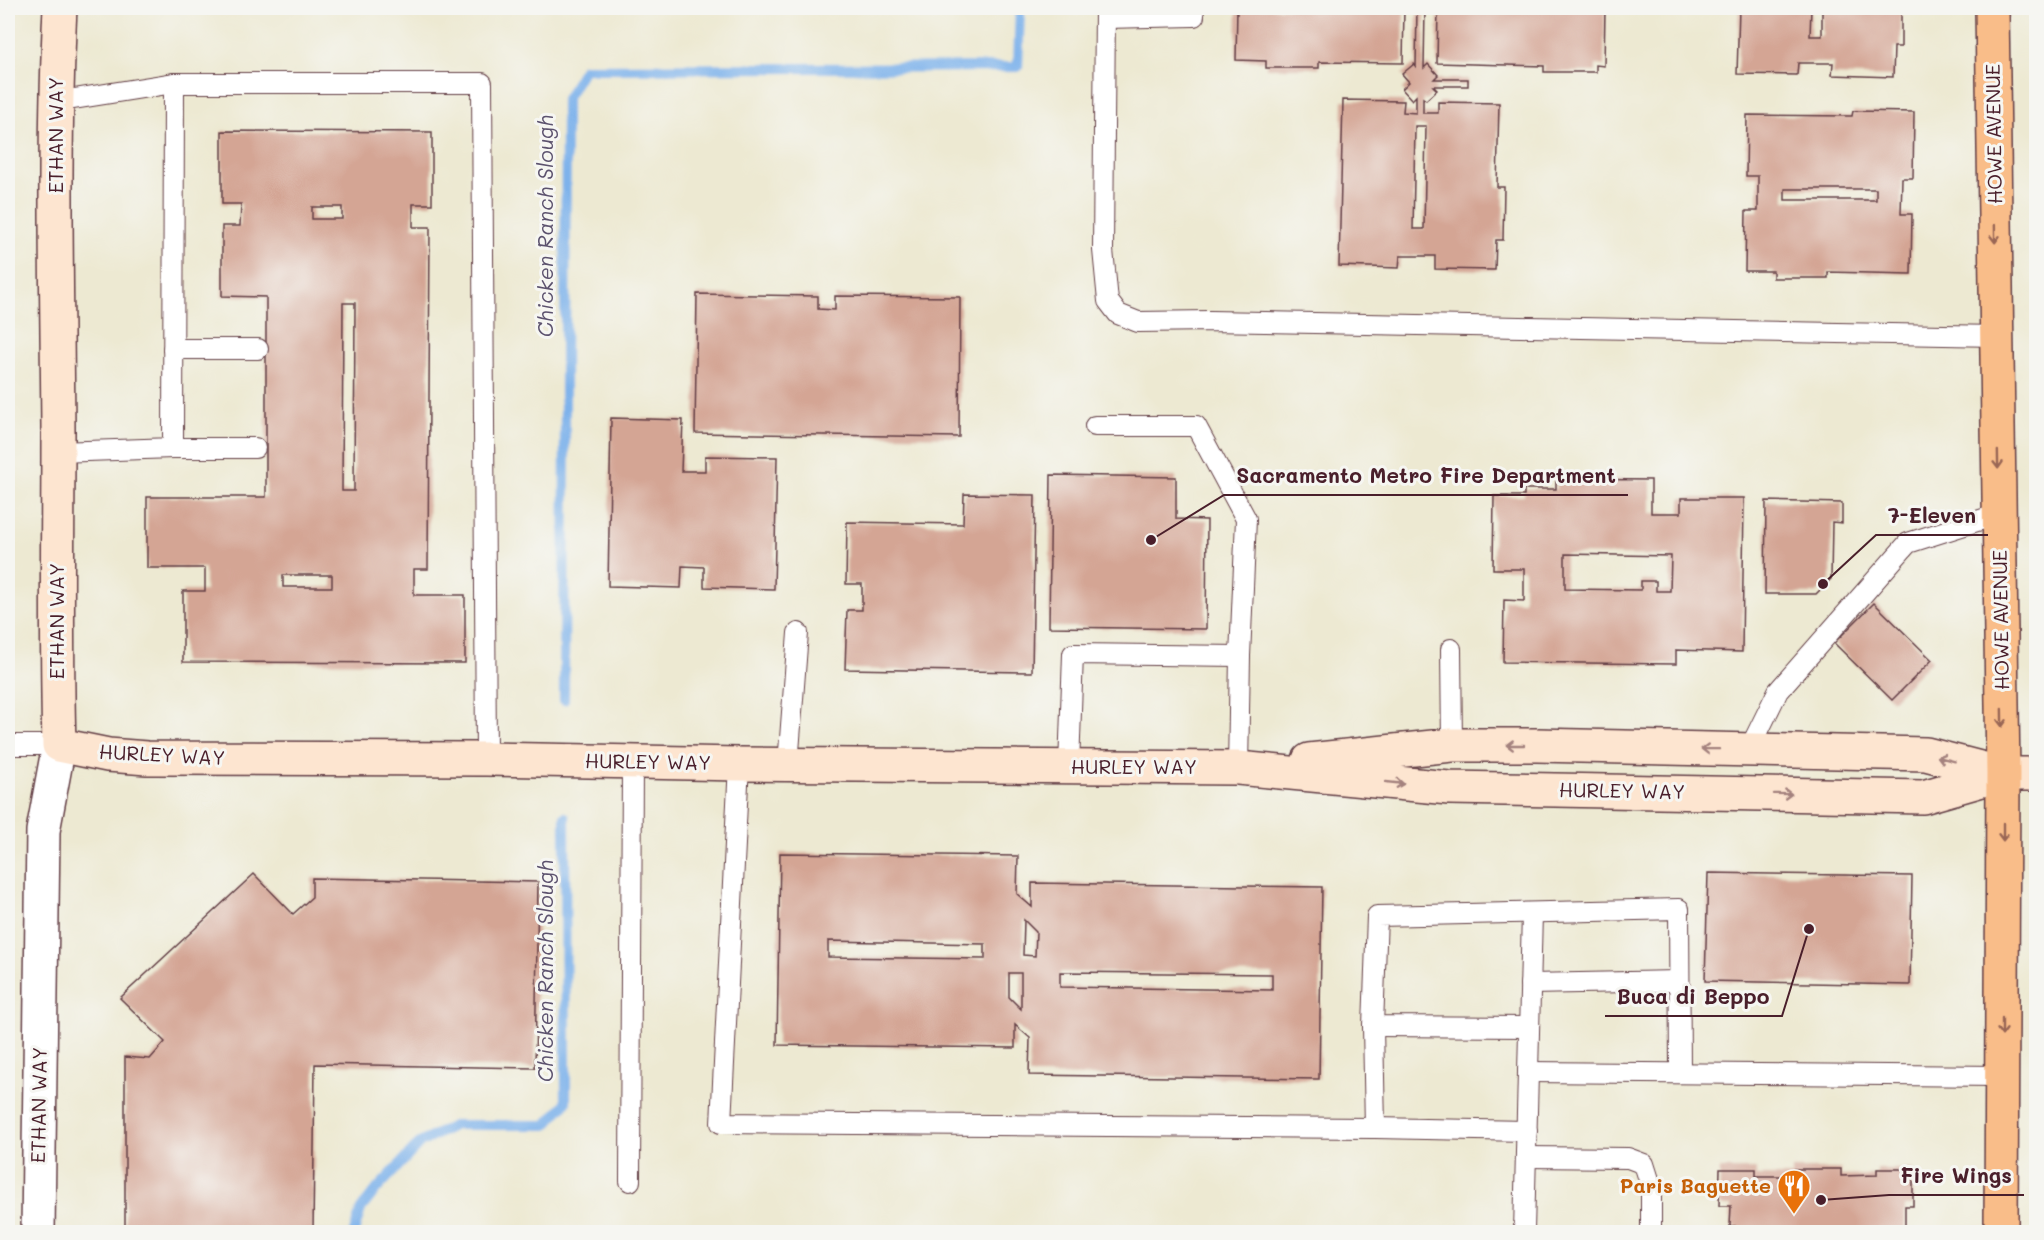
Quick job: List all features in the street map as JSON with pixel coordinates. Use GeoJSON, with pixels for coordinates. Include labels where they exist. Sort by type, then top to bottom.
{"type":"FeatureCollection","features":[{"type":"Feature","properties":{"kind":"main road","name":"HOWE AVENUE"},"geometry":{"type":"LineString","coordinates":[[1992,8],[2003,774],[2001,1233]]}},
{"type":"Feature","properties":{"kind":"street","name":"ETHAN WAY"},"geometry":{"type":"LineString","coordinates":[[38,1233],[43,831],[59,745],[55,102],[60,8]]}},
{"type":"Feature","properties":{"kind":"street","name":"HURLEY WAY"},"geometry":{"type":"LineString","coordinates":[[59,745],[108,755],[147,758],[486,759],[788,765],[1238,768],[1449,788],[1923,797],[2003,774]]}},
{"type":"Feature","properties":{"kind":"street","name":"HURLEY WAY"},"geometry":{"type":"LineString","coordinates":[[1238,768],[1452,745],[1926,754],[2003,774],[2037,774]]}},
{"type":"Feature","properties":{"kind":"lane"},"geometry":{"type":"LineString","coordinates":[[1194,16],[1105,13],[1104,250],[1108,301],[1118,314],[1138,322],[1210,321],[1997,336]]}},
{"type":"Feature","properties":{"kind":"lane"},"geometry":{"type":"LineString","coordinates":[[173,448],[174,83]]}},
{"type":"Feature","properties":{"kind":"lane"},"geometry":{"type":"LineString","coordinates":[[55,102],[174,83],[482,83],[486,759]]}},
{"type":"Feature","properties":{"kind":"lane"},"geometry":{"type":"LineString","coordinates":[[173,349],[258,349]]}},
{"type":"Feature","properties":{"kind":"lane"},"geometry":{"type":"LineString","coordinates":[[1095,426],[1196,426],[1246,519],[1239,656],[1238,768]]}},
{"type":"Feature","properties":{"kind":"lane"},"geometry":{"type":"LineString","coordinates":[[58,452],[255,448]]}},
{"type":"Feature","properties":{"kind":"lane"},"geometry":{"type":"LineString","coordinates":[[1749,750],[1778,691],[1908,543],[1999,514]]}},
{"type":"Feature","properties":{"kind":"lane"},"geometry":{"type":"LineString","coordinates":[[788,765],[798,633]]}},
{"type":"Feature","properties":{"kind":"lane"},"geometry":{"type":"LineString","coordinates":[[1451,649],[1452,745]]}},
{"type":"Feature","properties":{"kind":"lane"},"geometry":{"type":"LineString","coordinates":[[1069,767],[1073,654],[1239,656]]}},
{"type":"Feature","properties":{"kind":"lane"},"geometry":{"type":"LineString","coordinates":[[8,745],[59,745]]}},
{"type":"Feature","properties":{"kind":"lane"},"geometry":{"type":"LineString","coordinates":[[630,1181],[632,761]]}},
{"type":"Feature","properties":{"kind":"lane"},"geometry":{"type":"LineString","coordinates":[[739,764],[721,1123],[1527,1131]]}},
{"type":"Feature","properties":{"kind":"lane"},"geometry":{"type":"LineString","coordinates":[[1375,1128],[1373,1026],[1377,916],[1679,909],[1680,1074]]}},
{"type":"Feature","properties":{"kind":"lane"},"geometry":{"type":"LineString","coordinates":[[1524,1233],[1532,913]]}},
{"type":"Feature","properties":{"kind":"lane"},"geometry":{"type":"LineString","coordinates":[[1530,984],[1679,981]]}},
{"type":"Feature","properties":{"kind":"lane"},"geometry":{"type":"LineString","coordinates":[[1373,1026],[1529,1028]]}},
{"type":"Feature","properties":{"kind":"lane"},"geometry":{"type":"LineString","coordinates":[[1528,1072],[2002,1076]]}},
{"type":"Feature","properties":{"kind":"lane"},"geometry":{"type":"LineString","coordinates":[[1526,1157],[1628,1158],[1644,1164],[1651,1186],[1651,1233]]}},
{"type":"Feature","properties":{"kind":"building"},"geometry":{"type":"Polygon","coordinates":[[[1237,8],[1404,8],[1403,63],[1319,62],[1319,68],[1266,68],[1266,61],[1236,60],[1237,8]]]}},
{"type":"Feature","properties":{"kind":"building"},"geometry":{"type":"Polygon","coordinates":[[[1417,8],[1425,8],[1424,68],[1428,64],[1438,75],[1434,79],[1468,79],[1468,86],[1433,86],[1437,90],[1426,100],[1423,98],[1423,113],[1438,113],[1438,102],[1499,103],[1497,187],[1504,187],[1503,240],[1496,240],[1495,270],[1435,269],[1435,256],[1400,256],[1399,268],[1339,266],[1343,100],[1404,101],[1403,112],[1416,113],[1416,96],[1412,100],[1402,89],[1409,82],[1402,74],[1414,64],[1416,67],[1417,8]],[[1415,126],[1413,229],[1424,229],[1426,126],[1415,126]]]}},
{"type":"Feature","properties":{"kind":"building"},"geometry":{"type":"Polygon","coordinates":[[[1438,8],[1605,8],[1604,66],[1596,65],[1596,72],[1544,72],[1544,66],[1437,63],[1438,8]]]}},
{"type":"Feature","properties":{"kind":"building"},"geometry":{"type":"Polygon","coordinates":[[[1739,8],[1811,8],[1810,36],[1822,36],[1822,8],[1901,8],[1901,47],[1894,47],[1893,77],[1832,75],[1833,63],[1798,63],[1797,75],[1737,74],[1739,8]]]}},
{"type":"Feature","properties":{"kind":"building"},"geometry":{"type":"Polygon","coordinates":[[[1853,111],[1914,112],[1913,178],[1902,178],[1901,214],[1912,214],[1911,274],[1828,272],[1828,278],[1773,278],[1773,271],[1745,271],[1746,211],[1758,211],[1758,176],[1746,176],[1747,115],[1852,116],[1853,111]],[[1785,189],[1785,200],[1876,200],[1876,189],[1785,189]]]}},
{"type":"Feature","properties":{"kind":"building"},"geometry":{"type":"Polygon","coordinates":[[[222,131],[432,132],[432,204],[413,204],[413,227],[430,227],[428,569],[414,569],[414,595],[465,595],[465,663],[183,662],[183,591],[205,591],[205,568],[147,568],[147,497],[266,497],[266,297],[222,296],[222,226],[240,226],[241,204],[222,204],[222,131]],[[312,207],[312,219],[342,219],[342,207],[312,207]],[[343,303],[342,491],[354,491],[355,303],[343,303]],[[283,575],[283,587],[332,587],[332,575],[283,575]]]}},
{"type":"Feature","properties":{"kind":"building"},"geometry":{"type":"Polygon","coordinates":[[[697,294],[818,296],[818,309],[835,310],[835,296],[960,297],[959,437],[695,433],[697,294]]]}},
{"type":"Feature","properties":{"kind":"building"},"geometry":{"type":"Polygon","coordinates":[[[611,418],[683,420],[681,471],[705,471],[705,456],[777,457],[774,589],[704,587],[704,567],[682,566],[681,588],[608,586],[611,418]]]}},
{"type":"Feature","properties":{"kind":"building"},"geometry":{"type":"Polygon","coordinates":[[[1051,475],[1176,477],[1176,519],[1207,520],[1206,629],[1049,627],[1051,475]]]}},
{"type":"Feature","properties":{"kind":"building"},"geometry":{"type":"Polygon","coordinates":[[[1556,479],[1651,480],[1651,513],[1681,513],[1681,498],[1744,498],[1742,652],[1676,650],[1676,664],[1503,662],[1504,600],[1524,601],[1524,569],[1493,569],[1494,496],[1524,496],[1524,489],[1556,489],[1556,479]],[[1565,554],[1565,589],[1641,590],[1641,581],[1656,581],[1656,591],[1670,591],[1671,556],[1565,554]]]}},
{"type":"Feature","properties":{"kind":"building"},"geometry":{"type":"Polygon","coordinates":[[[964,494],[1035,495],[1032,672],[845,669],[847,610],[862,610],[862,584],[846,584],[847,522],[963,524],[964,494]]]}},
{"type":"Feature","properties":{"kind":"building"},"geometry":{"type":"Polygon","coordinates":[[[1766,501],[1842,503],[1842,523],[1832,522],[1831,579],[1816,594],[1765,594],[1766,501]]]}},
{"type":"Feature","properties":{"kind":"building"},"geometry":{"type":"Polygon","coordinates":[[[1874,603],[1932,660],[1892,700],[1834,643],[1874,603]]]}},
{"type":"Feature","properties":{"kind":"building"},"geometry":{"type":"Polygon","coordinates":[[[780,853],[1018,856],[1017,894],[1032,907],[1032,883],[1322,887],[1319,1079],[1029,1075],[1030,1038],[1015,1025],[1015,1048],[777,1045],[780,853]],[[1024,920],[1023,955],[1035,956],[1036,932],[1024,920]],[[828,941],[828,957],[985,959],[985,944],[828,941]],[[1060,972],[1060,987],[1272,990],[1272,974],[1060,972]],[[1009,973],[1009,997],[1021,1009],[1021,973],[1009,973]]]}},
{"type":"Feature","properties":{"kind":"building"},"geometry":{"type":"Polygon","coordinates":[[[1708,873],[1912,876],[1910,985],[1705,981],[1708,873]]]}},
{"type":"Feature","properties":{"kind":"building"},"geometry":{"type":"Polygon","coordinates":[[[254,874],[293,914],[312,897],[312,878],[538,882],[535,1068],[315,1064],[313,1232],[125,1232],[125,1057],[150,1059],[165,1042],[120,998],[254,874]]]}},
{"type":"Feature","properties":{"kind":"building"},"geometry":{"type":"Polygon","coordinates":[[[1720,1169],[1756,1169],[1756,1176],[1792,1176],[1792,1169],[1841,1169],[1841,1176],[1877,1175],[1877,1169],[1913,1169],[1913,1206],[1905,1206],[1905,1232],[1735,1232],[1735,1226],[1730,1226],[1731,1206],[1719,1206],[1720,1169]]]}},
{"type":"Feature","properties":{"kind":"waterway","name":"Chicken Ranch Slough"},"geometry":{"type":"LineString","coordinates":[[564,700],[566,99],[584,69],[1018,67],[1020,8]]}},
{"type":"Feature","properties":{"kind":"waterway","name":"Chicken Ranch Slough"},"geometry":{"type":"LineString","coordinates":[[354,1232],[361,1209],[420,1143],[455,1125],[546,1125],[566,1103],[565,817]]}},
{"type":"Feature","properties":{"kind":"place","name":"Sacramento Metro Fire Department"},"geometry":{"type":"Point","coordinates":[1151,540]}},
{"type":"Feature","properties":{"kind":"place","name":"7-Eleven"},"geometry":{"type":"Point","coordinates":[1823,584]}},
{"type":"Feature","properties":{"kind":"place","name":"Buca di Beppo"},"geometry":{"type":"Point","coordinates":[1809,929]}},
{"type":"Feature","properties":{"kind":"place","name":"Fire Wings"},"geometry":{"type":"Point","coordinates":[1821,1200]}},
{"type":"Feature","properties":{"kind":"place","name":"Paris Baguette"},"geometry":{"type":"Point","coordinates":[1794,1215]}}]}
